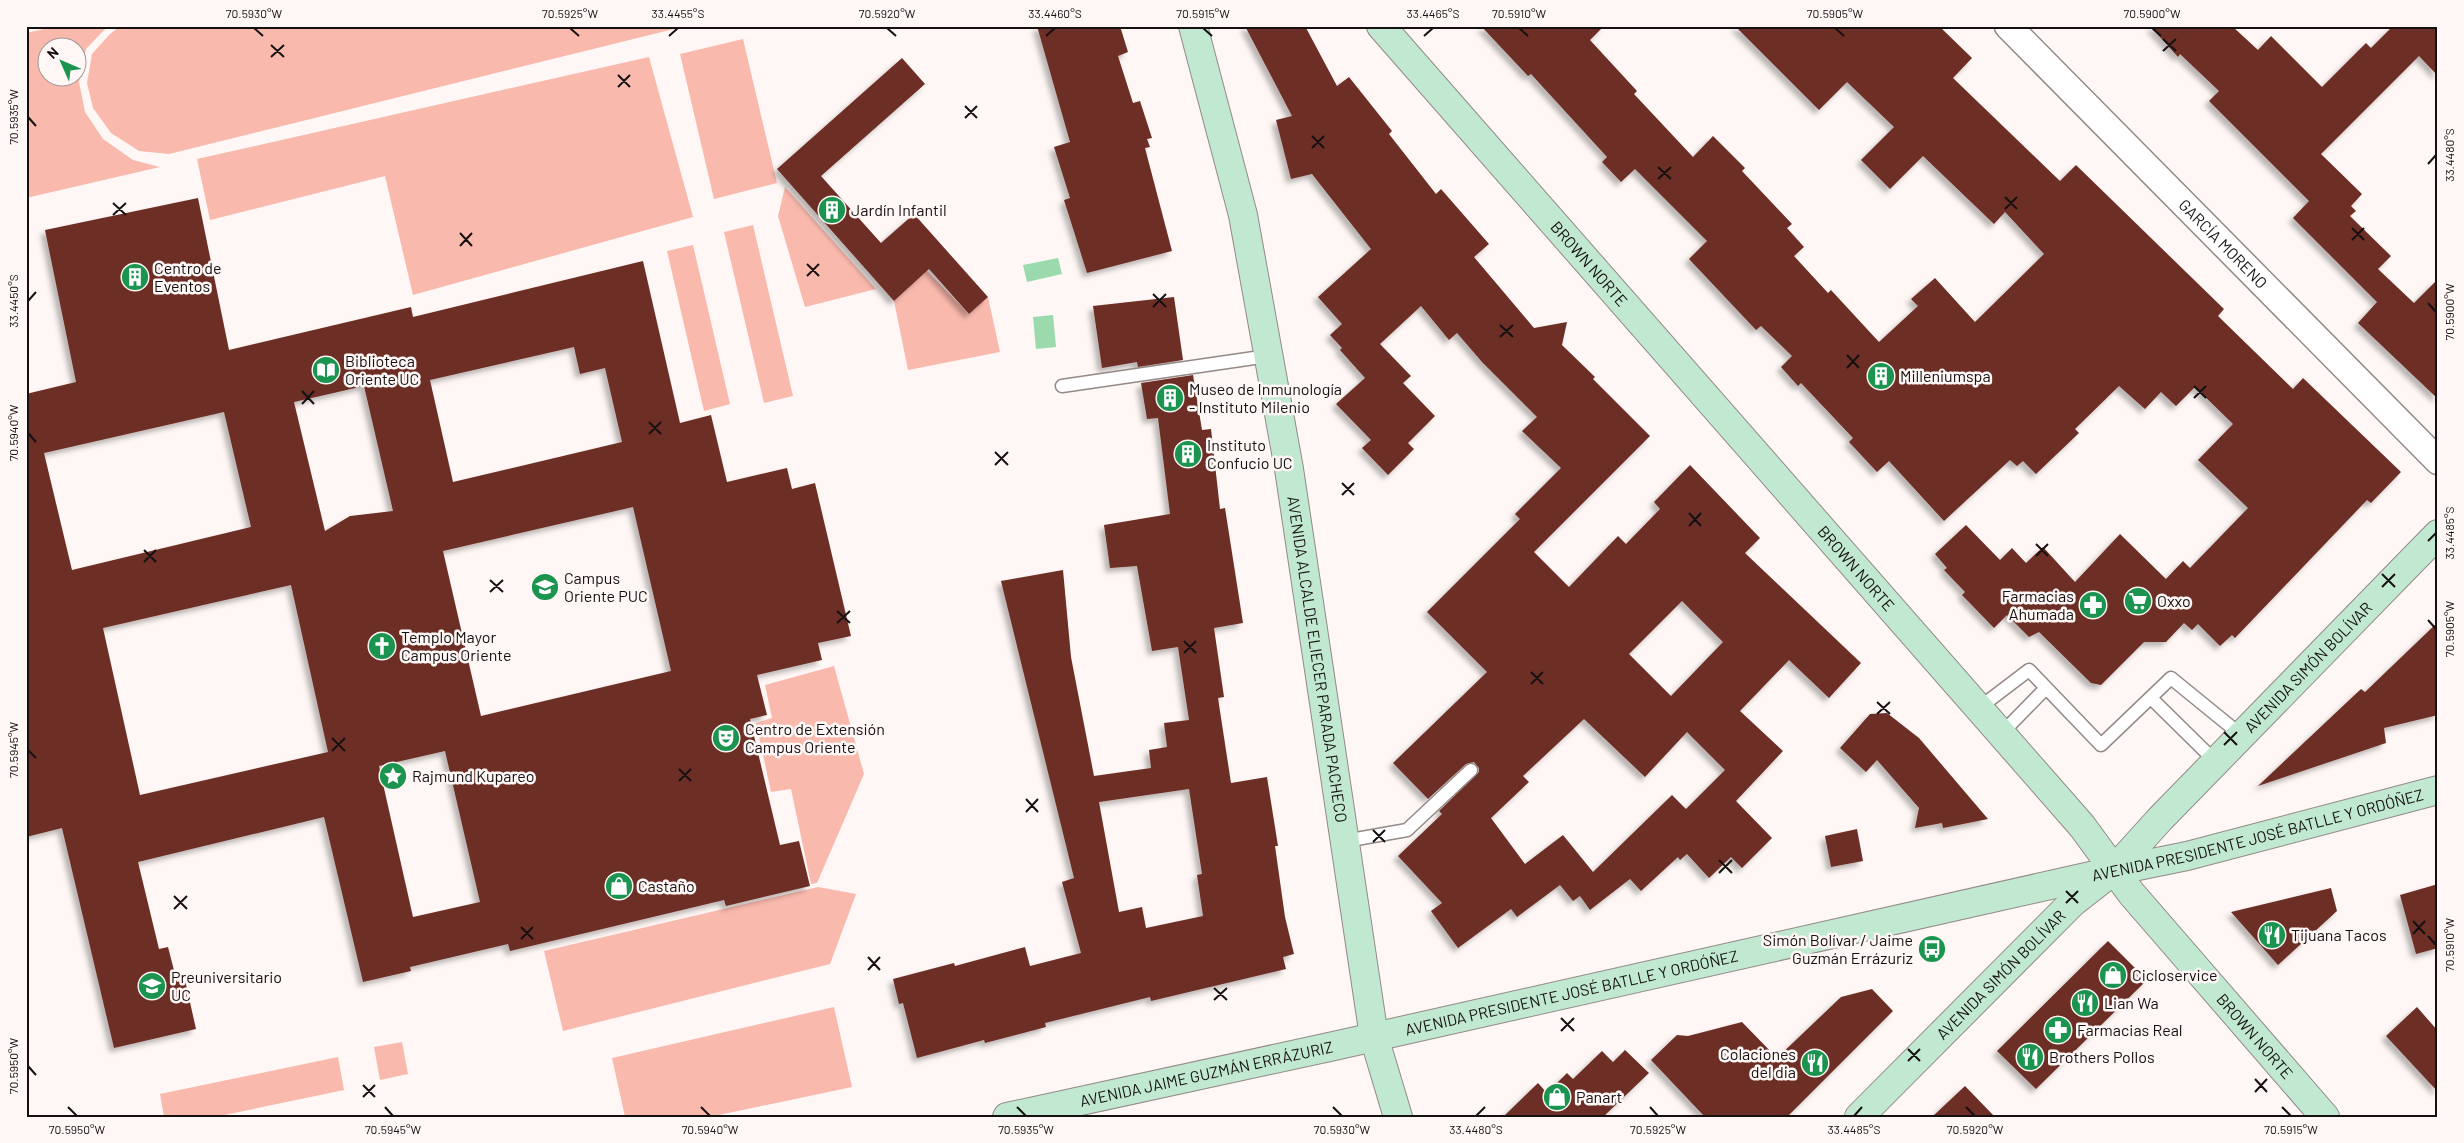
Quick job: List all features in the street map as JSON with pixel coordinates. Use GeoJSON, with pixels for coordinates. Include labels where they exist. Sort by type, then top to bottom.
{"type":"FeatureCollection","features":[{"type":"Feature","properties":{"kind":"main road","name":"AVENIDA ALCALDE ELIECER PARADA PACHECO"},"geometry":{"type":"LineString","coordinates":[[1193,26],[1243,215],[1289,469],[1374,1037],[1398,1117]]}},
{"type":"Feature","properties":{"kind":"main road","name":"BROWN NORTE"},"geometry":{"type":"LineString","coordinates":[[1381,26],[2082,826],[2113,871],[2325,1117]]}},
{"type":"Feature","properties":{"kind":"main road","name":"AVENIDA SIMÓN BOLÍVAR"},"geometry":{"type":"LineString","coordinates":[[1859,1117],[2066,909],[2113,871],[2242,735],[2438,534]]}},
{"type":"Feature","properties":{"kind":"main road","name":"AVENIDA PRESIDENTE JOSÉ BATLLE Y ORDÓÑEZ"},"geometry":{"type":"LineString","coordinates":[[1374,1037],[2196,854],[2438,790]]}},
{"type":"Feature","properties":{"kind":"main road","name":"AVENIDA JAIME GUZMÁN ERRÁZURIZ"},"geometry":{"type":"LineString","coordinates":[[1007,1117],[1374,1037]]}},
{"type":"Feature","properties":{"kind":"street","name":"GARCÍA MORENO"},"geometry":{"type":"LineString","coordinates":[[2008,26],[2438,461]]}},
{"type":"Feature","properties":{"kind":"lane"},"geometry":{"type":"LineString","coordinates":[[1062,386],[1268,356]]}},
{"type":"Feature","properties":{"kind":"lane"},"geometry":{"type":"LineString","coordinates":[[1979,708],[2029,670],[2101,745],[2171,678],[2242,735]]}},
{"type":"Feature","properties":{"kind":"lane"},"geometry":{"type":"LineString","coordinates":[[2002,734],[2046,688]]}},
{"type":"Feature","properties":{"kind":"lane"},"geometry":{"type":"LineString","coordinates":[[2151,698],[2216,762]]}},
{"type":"Feature","properties":{"kind":"lane"},"geometry":{"type":"LineString","coordinates":[[1345,841],[1407,830],[1471,770]]}},
{"type":"Feature","properties":{"kind":"shaded area"},"geometry":{"type":"Polygon","coordinates":[[[57,26],[108,26],[88,47],[88,38],[38,38],[38,88],[80,88],[85,112],[103,139],[133,160],[160,167],[26,198],[26,33],[57,26]]]}},
{"type":"Feature","properties":{"kind":"shaded area"},"geometry":{"type":"Polygon","coordinates":[[[120,26],[686,26],[169,154],[139,151],[111,133],[93,108],[88,87],[92,54],[120,26]]]}},
{"type":"Feature","properties":{"kind":"shaded area"},"geometry":{"type":"Polygon","coordinates":[[[743,39],[777,183],[714,199],[680,54],[743,39]]]}},
{"type":"Feature","properties":{"kind":"shaded area"},"geometry":{"type":"Polygon","coordinates":[[[649,57],[693,217],[413,295],[385,176],[210,220],[197,159],[649,57]]]}},
{"type":"Feature","properties":{"kind":"shaded area"},"geometry":{"type":"Polygon","coordinates":[[[785,187],[876,289],[805,307],[778,216],[785,187]]]}},
{"type":"Feature","properties":{"kind":"shaded area"},"geometry":{"type":"Polygon","coordinates":[[[753,225],[793,396],[764,403],[724,232],[753,225]]]}},
{"type":"Feature","properties":{"kind":"shaded area"},"geometry":{"type":"Polygon","coordinates":[[[693,245],[730,404],[704,411],[667,251],[693,245]]]}},
{"type":"Feature","properties":{"kind":"shaded area"},"geometry":{"type":"Polygon","coordinates":[[[1058,258],[1062,274],[1027,282],[1023,265],[1058,258]]]}},
{"type":"Feature","properties":{"kind":"shaded area"},"geometry":{"type":"Polygon","coordinates":[[[927,271],[969,314],[988,297],[1000,352],[908,370],[894,301],[927,271]]]}},
{"type":"Feature","properties":{"kind":"shaded area"},"geometry":{"type":"Polygon","coordinates":[[[1053,315],[1056,347],[1036,349],[1033,317],[1053,315]]]}},
{"type":"Feature","properties":{"kind":"shaded area"},"geometry":{"type":"Polygon","coordinates":[[[834,666],[864,774],[817,883],[811,884],[791,789],[771,792],[756,723],[772,718],[765,685],[834,666]]]}},
{"type":"Feature","properties":{"kind":"shaded area"},"geometry":{"type":"Polygon","coordinates":[[[818,887],[856,894],[830,964],[563,1031],[544,951],[818,887]]]}},
{"type":"Feature","properties":{"kind":"shaded area"},"geometry":{"type":"Polygon","coordinates":[[[834,1007],[852,1087],[709,1117],[625,1117],[612,1058],[834,1007]]]}},
{"type":"Feature","properties":{"kind":"shaded area"},"geometry":{"type":"Polygon","coordinates":[[[402,1042],[408,1074],[380,1080],[374,1047],[402,1042]]]}},
{"type":"Feature","properties":{"kind":"shaded area"},"geometry":{"type":"Polygon","coordinates":[[[338,1057],[344,1090],[215,1117],[164,1117],[160,1094],[338,1057]]]}},
{"type":"Feature","properties":{"kind":"building"},"geometry":{"type":"Polygon","coordinates":[[[1037,26],[1120,26],[1128,52],[1118,56],[1133,103],[1140,101],[1152,138],[1147,139],[1150,147],[1145,148],[1172,251],[1087,273],[1064,200],[1070,198],[1054,147],[1070,142],[1037,26]]]}},
{"type":"Feature","properties":{"kind":"building"},"geometry":{"type":"Polygon","coordinates":[[[1245,26],[1305,26],[1337,86],[1349,77],[1392,131],[1389,134],[1436,194],[1441,189],[1489,244],[1474,257],[1534,328],[1567,322],[1562,345],[1650,436],[1534,552],[1569,587],[1618,536],[1626,544],[1660,509],[1654,502],[1690,465],[1760,538],[1745,553],[1861,663],[1829,698],[1789,660],[1740,711],[1783,751],[1736,801],[1772,838],[1742,868],[1731,857],[1709,878],[1687,854],[1680,860],[1678,857],[1641,891],[1630,879],[1590,910],[1580,896],[1573,901],[1560,885],[1517,917],[1511,909],[1458,948],[1431,911],[1442,903],[1398,856],[1442,814],[1439,811],[1479,772],[1479,768],[1474,762],[1466,764],[1428,799],[1393,763],[1487,672],[1427,612],[1520,519],[1515,514],[1561,468],[1522,431],[1537,417],[1482,362],[1457,333],[1449,340],[1421,306],[1380,344],[1411,376],[1403,383],[1435,416],[1408,443],[1414,449],[1388,475],[1362,448],[1371,440],[1336,404],[1365,378],[1340,350],[1342,348],[1330,335],[1342,324],[1318,297],[1371,249],[1312,174],[1291,179],[1276,120],[1292,116],[1245,26]],[[1682,601],[1629,654],[1671,696],[1723,642],[1682,601]],[[1584,719],[1523,776],[1529,782],[1491,818],[1525,864],[1563,835],[1593,872],[1672,795],[1686,809],[1725,770],[1687,732],[1645,777],[1584,719]]]}},
{"type":"Feature","properties":{"kind":"building"},"geometry":{"type":"Polygon","coordinates":[[[1481,26],[1604,26],[1590,40],[1637,91],[1634,94],[1693,157],[1713,136],[1745,168],[1742,171],[1792,224],[1787,228],[1804,247],[1794,256],[1828,293],[1831,290],[1879,342],[1918,306],[1911,299],[1935,278],[1975,322],[2044,254],[2005,212],[1994,224],[1923,156],[1890,189],[1861,160],[1894,127],[1847,82],[1819,110],[1735,26],[1939,26],[1972,58],[1953,78],[2060,181],[2076,165],[2224,309],[2218,316],[2293,389],[2303,378],[2401,472],[2371,503],[2367,500],[2235,638],[2232,635],[2220,646],[2198,624],[2192,630],[2184,623],[2166,642],[2144,642],[2101,685],[2091,683],[2039,632],[2029,637],[2007,615],[1994,628],[1962,595],[1965,592],[1944,570],[1947,568],[1935,554],[1966,525],[2000,560],[2012,548],[2026,563],[2043,547],[2075,582],[2120,534],[2166,579],[2183,561],[2190,568],[2248,508],[2198,460],[2233,424],[2195,387],[2176,406],[2161,392],[2145,409],[2119,386],[2075,429],[2079,433],[2036,474],[2023,461],[2017,466],[2010,460],[1944,521],[1889,461],[1877,472],[1849,442],[1853,438],[1801,383],[1798,386],[1781,367],[1792,356],[1761,326],[1756,330],[1689,259],[1707,241],[1635,169],[1621,182],[1602,162],[1607,157],[1531,74],[1528,76],[1481,26]]]}},
{"type":"Feature","properties":{"kind":"building"},"geometry":{"type":"Polygon","coordinates":[[[2150,26],[2232,26],[2258,50],[2271,36],[2322,87],[2366,43],[2371,48],[2393,26],[2438,26],[2438,76],[2419,56],[2321,154],[2362,194],[2351,206],[2356,211],[2350,216],[2391,256],[2378,269],[2414,303],[2438,279],[2438,399],[2358,323],[2377,302],[2293,218],[2309,201],[2209,101],[2219,91],[2180,54],[2178,57],[2150,26]]]}},
{"type":"Feature","properties":{"kind":"building","name":"Jardín Infantil"},"geometry":{"type":"Polygon","coordinates":[[[902,58],[925,84],[821,176],[881,243],[914,214],[988,297],[969,314],[929,269],[894,301],[777,169],[902,58]]]}},
{"type":"Feature","properties":{"kind":"building"},"geometry":{"type":"Polygon","coordinates":[[[198,198],[229,350],[411,307],[413,317],[643,261],[680,423],[711,415],[727,482],[787,468],[792,489],[815,483],[851,636],[818,643],[822,660],[757,675],[767,715],[750,719],[780,845],[799,841],[810,886],[726,906],[724,900],[510,951],[508,944],[410,967],[411,971],[363,982],[324,817],[138,862],[159,949],[168,947],[177,982],[185,980],[196,1029],[114,1048],[62,828],[26,837],[26,394],[76,382],[45,230],[198,198]],[[574,347],[430,380],[453,482],[622,442],[605,368],[580,374],[574,347]],[[364,386],[294,402],[325,531],[350,516],[393,511],[364,386]],[[224,412],[44,453],[72,570],[251,527],[224,412]],[[633,507],[443,551],[481,716],[671,671],[633,507]],[[291,585],[103,628],[140,795],[328,752],[291,585]],[[445,751],[379,766],[413,917],[480,902],[445,751]]]}},
{"type":"Feature","properties":{"kind":"building"},"geometry":{"type":"Polygon","coordinates":[[[1174,297],[1183,360],[1138,367],[1137,362],[1102,368],[1093,306],[1174,297]]]}},
{"type":"Feature","properties":{"kind":"building"},"geometry":{"type":"Polygon","coordinates":[[[1193,375],[1202,430],[1211,429],[1220,509],[1225,508],[1243,623],[1214,628],[1224,697],[1218,698],[1231,783],[1267,777],[1278,846],[1275,846],[1285,917],[1294,954],[1283,957],[1286,969],[1151,1001],[1150,997],[1045,1023],[1046,1027],[985,1043],[984,1040],[917,1058],[903,1003],[899,1004],[893,979],[954,963],[955,966],[1025,947],[1030,966],[1081,953],[1062,882],[1074,878],[1001,581],[1063,570],[1071,657],[1094,776],[1151,768],[1149,750],[1167,747],[1164,723],[1189,720],[1178,647],[1152,651],[1137,566],[1110,568],[1104,525],[1170,514],[1158,418],[1147,419],[1141,383],[1193,375]],[[1189,789],[1099,802],[1119,912],[1142,907],[1146,928],[1203,916],[1197,875],[1202,874],[1189,789]]]}},
{"type":"Feature","properties":{"kind":"building"},"geometry":{"type":"Polygon","coordinates":[[[2438,622],[2438,715],[2384,728],[2386,743],[2258,786],[2361,689],[2365,692],[2438,622]]]}},
{"type":"Feature","properties":{"kind":"building"},"geometry":{"type":"Polygon","coordinates":[[[1887,713],[1919,738],[1988,819],[1943,828],[1942,823],[1915,828],[1919,808],[1877,760],[1866,772],[1840,748],[1870,714],[1887,713]]]}},
{"type":"Feature","properties":{"kind":"building"},"geometry":{"type":"Polygon","coordinates":[[[1857,829],[1863,861],[1831,867],[1825,836],[1857,829]]]}},
{"type":"Feature","properties":{"kind":"building"},"geometry":{"type":"Polygon","coordinates":[[[2438,884],[2438,948],[2416,954],[2400,895],[2438,884]]]}},
{"type":"Feature","properties":{"kind":"building"},"geometry":{"type":"Polygon","coordinates":[[[2331,888],[2337,911],[2278,965],[2231,912],[2331,888]]]}},
{"type":"Feature","properties":{"kind":"building"},"geometry":{"type":"Polygon","coordinates":[[[2108,941],[2147,980],[2036,1089],[1997,1051],[2108,941]]]}},
{"type":"Feature","properties":{"kind":"building"},"geometry":{"type":"Polygon","coordinates":[[[1872,989],[1893,1011],[1787,1117],[1705,1117],[1651,1060],[1677,1035],[1688,1036],[1742,1022],[1777,1058],[1841,997],[1872,989]]]}},
{"type":"Feature","properties":{"kind":"building"},"geometry":{"type":"Polygon","coordinates":[[[2417,1007],[2438,1031],[2438,1092],[2386,1036],[2417,1007]]]}},
{"type":"Feature","properties":{"kind":"building"},"geometry":{"type":"Polygon","coordinates":[[[1625,1050],[1649,1073],[1603,1117],[1503,1117],[1538,1083],[1547,1093],[1567,1073],[1573,1079],[1602,1051],[1613,1062],[1625,1050]]]}},
{"type":"Feature","properties":{"kind":"building"},"geometry":{"type":"Polygon","coordinates":[[[1965,1086],[1995,1117],[1932,1117],[1965,1086]]]}},
{"type":"Feature","properties":{"kind":"place","name":"Jardín Infantil"},"geometry":{"type":"Point","coordinates":[832,210]}},
{"type":"Feature","properties":{"kind":"place","name":"Centro de Eventos"},"geometry":{"type":"Point","coordinates":[135,277]}},
{"type":"Feature","properties":{"kind":"place","name":"Biblioteca Oriente UC"},"geometry":{"type":"Point","coordinates":[326,370]}},
{"type":"Feature","properties":{"kind":"place","name":"Milleniumspa"},"geometry":{"type":"Point","coordinates":[1881,376]}},
{"type":"Feature","properties":{"kind":"place","name":"Museo de Inmunología - Instituto Milenio"},"geometry":{"type":"Point","coordinates":[1170,398]}},
{"type":"Feature","properties":{"kind":"place","name":"Instituto Confucio UC"},"geometry":{"type":"Point","coordinates":[1188,454]}},
{"type":"Feature","properties":{"kind":"place","name":"Campus Oriente PUC"},"geometry":{"type":"Point","coordinates":[545,587]}},
{"type":"Feature","properties":{"kind":"place","name":"Oxxo"},"geometry":{"type":"Point","coordinates":[2138,601]}},
{"type":"Feature","properties":{"kind":"place","name":"Farmacias Ahumada"},"geometry":{"type":"Point","coordinates":[2093,605]}},
{"type":"Feature","properties":{"kind":"place","name":"Templo Mayor Campus Oriente"},"geometry":{"type":"Point","coordinates":[382,646]}},
{"type":"Feature","properties":{"kind":"place","name":"Centro de Extensión Campus Oriente"},"geometry":{"type":"Point","coordinates":[726,738]}},
{"type":"Feature","properties":{"kind":"place","name":"Rajmund Kupareo"},"geometry":{"type":"Point","coordinates":[393,776]}},
{"type":"Feature","properties":{"kind":"place","name":"Castaño"},"geometry":{"type":"Point","coordinates":[619,886]}},
{"type":"Feature","properties":{"kind":"place","name":"Tijuana Tacos"},"geometry":{"type":"Point","coordinates":[2272,935]}},
{"type":"Feature","properties":{"kind":"place","name":"Simón Bolívar / Jaime Guzmán Errázuriz"},"geometry":{"type":"Point","coordinates":[1932,949]}},
{"type":"Feature","properties":{"kind":"place","name":"Cicloservice"},"geometry":{"type":"Point","coordinates":[2113,975]}},
{"type":"Feature","properties":{"kind":"place","name":"Preuniversitario UC"},"geometry":{"type":"Point","coordinates":[152,986]}},
{"type":"Feature","properties":{"kind":"place","name":"Lian Wa"},"geometry":{"type":"Point","coordinates":[2085,1003]}},
{"type":"Feature","properties":{"kind":"place","name":"Farmacias Real"},"geometry":{"type":"Point","coordinates":[2058,1030]}},
{"type":"Feature","properties":{"kind":"place","name":"Brothers Pollos"},"geometry":{"type":"Point","coordinates":[2030,1057]}},
{"type":"Feature","properties":{"kind":"place","name":"Colaciones del dia"},"geometry":{"type":"Point","coordinates":[1815,1063]}},
{"type":"Feature","properties":{"kind":"place","name":"Panart"},"geometry":{"type":"Point","coordinates":[1557,1097]}}]}
